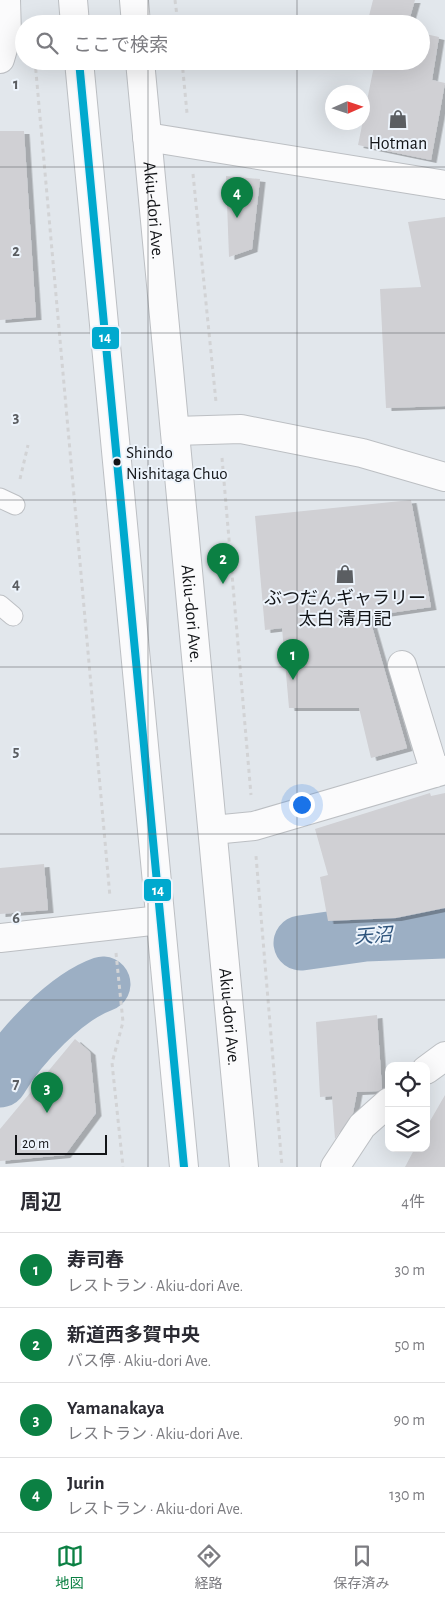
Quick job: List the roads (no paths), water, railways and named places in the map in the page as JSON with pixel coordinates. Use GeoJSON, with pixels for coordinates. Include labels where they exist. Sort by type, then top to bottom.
{"type":"FeatureCollection","features":[{"type":"Feature","properties":{"kind":"main road"},"geometry":{"type":"LineString","coordinates":[[0,59],[6,35],[6,0]]}},
{"type":"Feature","properties":{"kind":"main road"},"geometry":{"type":"LineString","coordinates":[[73,0],[74,15]]}},
{"type":"Feature","properties":{"kind":"main road"},"geometry":{"type":"LineString","coordinates":[[134,0],[135,15]]}},
{"type":"Feature","properties":{"kind":"main road"},"geometry":{"type":"LineString","coordinates":[[80,70],[184,1167]]}},
{"type":"Feature","properties":{"kind":"main road","name":"Akiu-dori Ave."},"geometry":{"type":"LineString","coordinates":[[141,70],[244,1167]]}},
{"type":"Feature","properties":{"kind":"main road"},"geometry":{"type":"LineString","coordinates":[[147,137],[445,186]]}},
{"type":"Feature","properties":{"kind":"main road"},"geometry":{"type":"LineString","coordinates":[[175,431],[241,428],[362,453],[445,477]]}},
{"type":"Feature","properties":{"kind":"main road"},"geometry":{"type":"LineString","coordinates":[[213,830],[254,826],[440,771],[402,665]]}},
{"type":"Feature","properties":{"kind":"main road"},"geometry":{"type":"LineString","coordinates":[[0,938],[160,920]]}},
{"type":"Feature","properties":{"kind":"main road"},"geometry":{"type":"LineString","coordinates":[[430,1067],[445,1056]]}},
{"type":"Feature","properties":{"kind":"main road"},"geometry":{"type":"LineString","coordinates":[[335,1167],[362,1126],[385,1106]]}},
{"type":"Feature","properties":{"kind":"waterway","name":"天沼"},"geometry":{"type":"LineString","coordinates":[[301,943],[365,934],[445,931]]}},
{"type":"Feature","properties":{"kind":"waterway","name":"天沼"},"geometry":{"type":"LineString","coordinates":[[0,1080],[19,1052],[45,1024],[74,1000],[89,990],[103,984]]}},
{"type":"Feature","properties":{"kind":"place","name":"Hotman"},"geometry":{"type":"Point","coordinates":[398,119]}},
{"type":"Feature","properties":{"kind":"place","name":"Jurin"},"geometry":{"type":"Point","coordinates":[237,218]}},
{"type":"Feature","properties":{"kind":"place","name":"Shindo Nishitaga Chuo"},"geometry":{"type":"Point","coordinates":[117,462]}},
{"type":"Feature","properties":{"kind":"place","name":"ぶつだんギャラリー 太白 清月記"},"geometry":{"type":"Point","coordinates":[345,574]}},
{"type":"Feature","properties":{"kind":"place","name":"新道西多賀中央"},"geometry":{"type":"Point","coordinates":[223,584]}},
{"type":"Feature","properties":{"kind":"place","name":"寿司春"},"geometry":{"type":"Point","coordinates":[293,680]}},
{"type":"Feature","properties":{"kind":"place","name":"Yamanakaya"},"geometry":{"type":"Point","coordinates":[47,1113]}}]}
